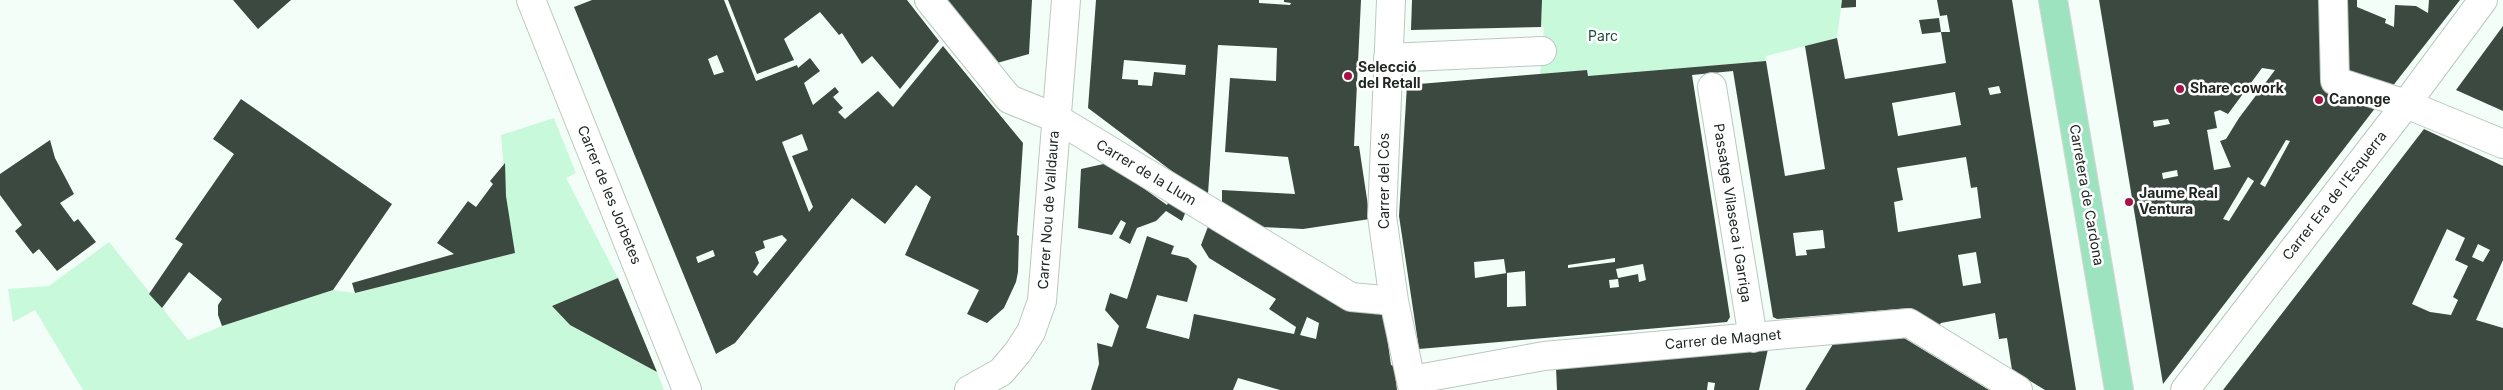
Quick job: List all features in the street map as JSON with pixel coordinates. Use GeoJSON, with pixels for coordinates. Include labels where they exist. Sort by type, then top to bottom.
{"type":"FeatureCollection","features":[{"type":"Feature","properties":{"kind":"main road","name":"Carretera de Cardona"},"geometry":{"type":"LineString","coordinates":[[2053,0],[2119,390]]}},
{"type":"Feature","properties":{"kind":"street","name":"Carrer de la Llum"},"geometry":{"type":"LineString","coordinates":[[929,0],[1009,98],[1056,118],[1351,297],[1394,301]]}},
{"type":"Feature","properties":{"kind":"street","name":"Carrer Nou de Valldaura"},"geometry":{"type":"LineString","coordinates":[[969,390],[1000,372],[1018,352],[1031,332],[1042,301],[1066,0]]}},
{"type":"Feature","properties":{"kind":"street","name":"Carrer del Cós"},"geometry":{"type":"LineString","coordinates":[[1390,0],[1382,216],[1394,301],[1412,385]]}},
{"type":"Feature","properties":{"kind":"street"},"geometry":{"type":"LineString","coordinates":[[2333,0],[2335,81],[2406,104],[2503,144]]}},
{"type":"Feature","properties":{"kind":"street","name":"Carrer Era de l'Esquerra"},"geometry":{"type":"LineString","coordinates":[[2185,390],[2406,104],[2482,0]]}},
{"type":"Feature","properties":{"kind":"street","name":"Carrer de les Jorbetes"},"geometry":{"type":"LineString","coordinates":[[534,1],[687,390]]}},
{"type":"Feature","properties":{"kind":"street"},"geometry":{"type":"LineString","coordinates":[[1388,58],[1542,51]]}},
{"type":"Feature","properties":{"kind":"street","name":"Passatge Vilaseca i Garriga"},"geometry":{"type":"LineString","coordinates":[[1712,87],[1753,338]]}},
{"type":"Feature","properties":{"kind":"street","name":"Carrer de Magnet"},"geometry":{"type":"LineString","coordinates":[[1412,385],[1544,356],[1909,324],[2018,390]]}},
{"type":"Feature","properties":{"kind":"green space","name":"Parc"},"geometry":{"type":"Polygon","coordinates":[[[1542,0],[1842,0],[1837,38],[1766,56],[1766,61],[1588,76],[1587,70],[1540,74],[1544,27],[1541,27],[1542,0]]]}},
{"type":"Feature","properties":{"kind":"green space"},"geometry":{"type":"Polygon","coordinates":[[[554,118],[576,173],[566,178],[618,278],[552,306],[570,325],[657,372],[664,390],[83,390],[35,310],[13,322],[8,289],[49,286],[109,242],[188,340],[222,326],[333,290],[355,293],[515,253],[506,196],[501,135],[554,118]]]}},
{"type":"Feature","properties":{"kind":"building"},"geometry":{"type":"Polygon","coordinates":[[[233,0],[291,0],[258,29],[233,0]]]}},
{"type":"Feature","properties":{"kind":"building"},"geometry":{"type":"Polygon","coordinates":[[[592,0],[724,0],[756,81],[797,65],[798,68],[810,58],[820,71],[804,83],[813,105],[835,87],[839,92],[833,97],[843,108],[838,112],[845,119],[878,91],[893,107],[943,46],[1023,143],[1017,235],[1019,236],[1018,272],[1016,282],[1004,308],[987,323],[967,314],[979,290],[905,255],[931,197],[916,185],[885,224],[852,198],[735,343],[716,354],[574,7],[592,0]],[[717,55],[708,59],[714,75],[724,72],[717,55]],[[802,134],[782,142],[809,212],[813,207],[792,156],[808,150],[802,134]],[[782,235],[763,241],[765,248],[755,252],[759,263],[753,272],[757,276],[787,240],[782,235]],[[713,250],[696,257],[698,263],[715,256],[713,250]]]}},
{"type":"Feature","properties":{"kind":"building"},"geometry":{"type":"Polygon","coordinates":[[[728,0],[907,0],[939,41],[900,89],[872,56],[862,64],[842,33],[839,35],[820,12],[784,39],[794,60],[757,74],[728,0]]]}},
{"type":"Feature","properties":{"kind":"building"},"geometry":{"type":"Polygon","coordinates":[[[946,0],[1032,0],[1029,54],[997,63],[946,0]]]}},
{"type":"Feature","properties":{"kind":"building"},"geometry":{"type":"Polygon","coordinates":[[[1096,0],[1259,0],[1259,3],[1290,5],[1291,3],[1284,2],[1284,0],[1361,0],[1354,146],[1359,146],[1370,219],[1303,229],[1262,227],[1222,202],[1222,190],[1295,194],[1288,157],[1225,152],[1230,78],[1276,81],[1277,48],[1218,45],[1208,194],[1177,175],[1088,108],[1096,0]],[[1124,60],[1122,79],[1138,80],[1138,85],[1152,86],[1154,72],[1185,75],[1186,65],[1124,60]]]}},
{"type":"Feature","properties":{"kind":"building"},"geometry":{"type":"Polygon","coordinates":[[[1412,0],[1542,0],[1541,27],[1411,30],[1412,0]]]}},
{"type":"Feature","properties":{"kind":"building"},"geometry":{"type":"Polygon","coordinates":[[[1842,0],[1856,0],[1856,7],[1841,8],[1842,0]]]}},
{"type":"Feature","properties":{"kind":"building"},"geometry":{"type":"Polygon","coordinates":[[[1937,0],[2012,0],[2076,390],[2045,390],[2012,370],[2007,338],[1999,339],[1995,313],[1941,323],[1939,326],[1911,308],[1777,319],[1773,317],[1733,71],[1692,75],[1730,317],[1727,322],[1419,349],[1399,216],[1407,85],[1587,70],[1588,76],[1766,61],[1785,176],[1825,169],[1805,46],[1837,38],[1845,79],[1946,63],[1941,32],[1950,32],[1947,15],[1940,16],[1937,0]],[[1999,86],[1988,88],[1990,95],[2001,93],[1999,86]],[[1955,92],[1892,103],[1898,136],[1961,125],[1955,92]],[[1966,157],[1897,168],[1903,200],[1894,202],[1898,232],[1981,218],[1977,187],[1971,188],[1966,157]],[[1823,230],[1793,233],[1796,256],[1807,255],[1806,250],[1825,248],[1823,230]],[[1976,252],[1958,255],[1963,286],[1981,283],[1976,252]],[[1615,258],[1568,265],[1568,268],[1615,262],[1615,258]],[[1504,259],[1474,262],[1475,278],[1507,273],[1507,307],[1526,306],[1525,271],[1506,273],[1504,259]],[[1643,264],[1616,269],[1618,278],[1638,274],[1639,282],[1646,280],[1643,264]],[[1618,279],[1609,280],[1610,288],[1619,287],[1618,279]]]}},
{"type":"Feature","properties":{"kind":"building"},"geometry":{"type":"Polygon","coordinates":[[[2099,0],[2323,0],[2324,88],[2376,107],[2163,384],[2099,0]],[[2262,68],[2228,114],[2220,110],[2214,112],[2217,128],[2207,130],[2214,170],[2231,167],[2220,141],[2226,139],[2239,118],[2275,70],[2262,68]],[[2168,119],[2153,121],[2154,127],[2170,124],[2168,119]],[[2286,140],[2260,184],[2265,187],[2290,141],[2286,140]],[[2177,170],[2162,173],[2163,179],[2178,176],[2177,170]],[[2248,177],[2223,219],[2229,221],[2254,181],[2248,177]]]}},
{"type":"Feature","properties":{"kind":"building"},"geometry":{"type":"Polygon","coordinates":[[[2340,0],[2357,0],[2357,7],[2386,19],[2385,23],[2394,27],[2395,5],[2416,6],[2428,13],[2429,0],[2460,0],[2388,92],[2342,77],[2340,0]]]}},
{"type":"Feature","properties":{"kind":"building"},"geometry":{"type":"Polygon","coordinates":[[[1939,18],[1941,32],[1922,34],[1919,20],[1939,18]]]}},
{"type":"Feature","properties":{"kind":"building"},"geometry":{"type":"Polygon","coordinates":[[[2503,26],[2503,111],[2456,90],[2503,26]]]}},
{"type":"Feature","properties":{"kind":"building"},"geometry":{"type":"Polygon","coordinates":[[[241,99],[392,204],[333,290],[222,326],[218,315],[218,305],[222,299],[189,272],[162,308],[149,294],[183,244],[175,239],[234,154],[213,139],[241,99]]]}},
{"type":"Feature","properties":{"kind":"building"},"geometry":{"type":"Polygon","coordinates":[[[2424,129],[2503,166],[2503,260],[2476,320],[2503,328],[2503,390],[2223,390],[2424,129]],[[2447,229],[2412,304],[2430,312],[2451,315],[2458,300],[2453,297],[2468,266],[2455,260],[2465,238],[2447,229]],[[2478,244],[2472,257],[2483,262],[2490,250],[2478,244]]]}},
{"type":"Feature","properties":{"kind":"building"},"geometry":{"type":"Polygon","coordinates":[[[50,140],[55,158],[74,194],[60,203],[74,222],[78,219],[96,242],[57,271],[39,249],[33,254],[15,231],[22,225],[0,195],[0,174],[50,140]]]}},
{"type":"Feature","properties":{"kind":"building"},"geometry":{"type":"Polygon","coordinates":[[[505,163],[506,196],[515,253],[355,293],[352,283],[454,254],[437,243],[468,201],[476,207],[493,184],[490,181],[505,163]]]}},
{"type":"Feature","properties":{"kind":"building"},"geometry":{"type":"Polygon","coordinates":[[[1108,163],[1167,205],[1169,201],[1186,211],[1182,221],[1166,211],[1156,221],[1137,228],[1130,244],[1119,238],[1126,223],[1121,220],[1112,235],[1078,228],[1081,169],[1108,163]]]}},
{"type":"Feature","properties":{"kind":"building"},"geometry":{"type":"Polygon","coordinates":[[[1209,224],[1383,308],[1391,365],[1394,366],[1397,390],[1280,390],[1238,378],[1233,390],[1091,390],[1099,364],[1097,343],[1112,347],[1119,326],[1105,310],[1110,293],[1127,299],[1147,236],[1174,246],[1171,254],[1188,258],[1197,266],[1187,302],[1157,295],[1146,328],[1189,339],[1194,314],[1294,334],[1296,327],[1269,309],[1276,299],[1209,258],[1201,245],[1209,224]],[[1307,317],[1300,335],[1316,339],[1319,323],[1307,317]]]}},
{"type":"Feature","properties":{"kind":"building"},"geometry":{"type":"Polygon","coordinates":[[[618,278],[657,372],[570,325],[552,306],[618,278]]]}},
{"type":"Feature","properties":{"kind":"building"},"geometry":{"type":"Polygon","coordinates":[[[1904,338],[1989,390],[1805,390],[1833,344],[1904,338]]]}},
{"type":"Feature","properties":{"kind":"building"},"geometry":{"type":"Polygon","coordinates":[[[1768,349],[1759,390],[1714,390],[1715,383],[1708,382],[1707,390],[1557,390],[1556,368],[1768,349]]]}},
{"type":"Feature","properties":{"kind":"place","name":"Selecció del Retall"},"geometry":{"type":"Point","coordinates":[1348,76]}},
{"type":"Feature","properties":{"kind":"place","name":"Share cowork"},"geometry":{"type":"Point","coordinates":[2180,89]}},
{"type":"Feature","properties":{"kind":"place","name":"Canonge"},"geometry":{"type":"Point","coordinates":[2319,100]}},
{"type":"Feature","properties":{"kind":"place","name":"Jaume Real Ventura"},"geometry":{"type":"Point","coordinates":[2129,202]}}]}
